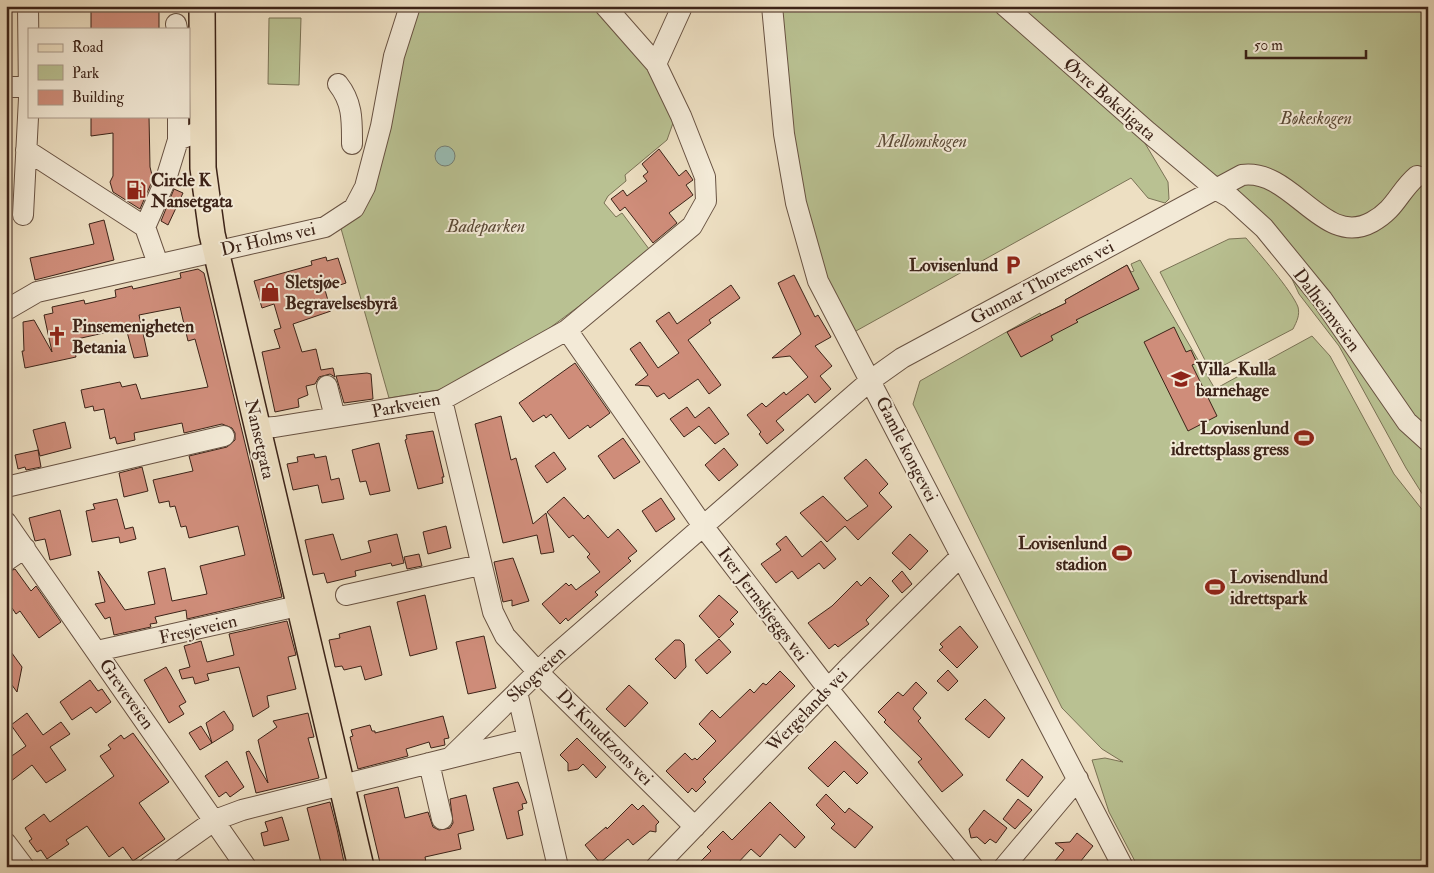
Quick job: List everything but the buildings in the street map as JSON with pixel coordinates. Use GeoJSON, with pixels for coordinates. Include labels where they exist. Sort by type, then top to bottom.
{"type":"FeatureCollection","features":[{"type":"Feature","properties":{"kind":"main road","name":"Nansetgata"},"geometry":{"type":"LineString","coordinates":[[202,6],[203,168],[215,252],[361,867]]}},
{"type":"Feature","properties":{"kind":"street"},"geometry":{"type":"LineString","coordinates":[[28,6],[22,51],[28,82]]}},
{"type":"Feature","properties":{"kind":"street","name":"Dr Holms vei"},"geometry":{"type":"LineString","coordinates":[[6,310],[37,292],[325,226],[354,208],[365,186],[381,126],[394,56],[410,6]]}},
{"type":"Feature","properties":{"kind":"street"},"geometry":{"type":"LineString","coordinates":[[567,330],[683,236],[692,226],[706,201],[706,178],[681,116],[656,64],[605,6]]}},
{"type":"Feature","properties":{"kind":"street","name":"Gamle kongevei"},"geometry":{"type":"LineString","coordinates":[[772,6],[784,134],[796,203],[818,281],[1123,867]]}},
{"type":"Feature","properties":{"kind":"street","name":"Øvre Bøkeligata"},"geometry":{"type":"LineString","coordinates":[[1005,6],[1216,190]]}},
{"type":"Feature","properties":{"kind":"street"},"geometry":{"type":"LineString","coordinates":[[656,64],[681,9]]}},
{"type":"Feature","properties":{"kind":"street"},"geometry":{"type":"LineString","coordinates":[[338,84],[349,99],[352,144]]}},
{"type":"Feature","properties":{"kind":"street"},"geometry":{"type":"LineString","coordinates":[[6,87],[28,87]]}},
{"type":"Feature","properties":{"kind":"street"},"geometry":{"type":"LineString","coordinates":[[23,216],[28,108]]}},
{"type":"Feature","properties":{"kind":"street"},"geometry":{"type":"LineString","coordinates":[[145,227],[166,179],[178,140],[178,118]]}},
{"type":"Feature","properties":{"kind":"street"},"geometry":{"type":"LineString","coordinates":[[178,140],[203,130]]}},
{"type":"Feature","properties":{"kind":"street"},"geometry":{"type":"LineString","coordinates":[[26,150],[145,227],[158,264]]}},
{"type":"Feature","properties":{"kind":"street","name":"Gunnar Thoresens vei"},"geometry":{"type":"LineString","coordinates":[[871,380],[902,358],[1242,175],[1261,175],[1281,184],[1338,227],[1354,227],[1371,223],[1391,209],[1410,182],[1418,176]]}},
{"type":"Feature","properties":{"kind":"street","name":"Dalheimveien"},"geometry":{"type":"LineString","coordinates":[[1216,190],[1231,198],[1264,228],[1322,299],[1407,422],[1428,440]]}},
{"type":"Feature","properties":{"kind":"street","name":"Parkveien"},"geometry":{"type":"LineString","coordinates":[[258,428],[335,418],[442,400],[567,330]]}},
{"type":"Feature","properties":{"kind":"street","name":"Iver Jernskjeggs vei"},"geometry":{"type":"LineString","coordinates":[[567,330],[703,526],[828,689],[973,867]]}},
{"type":"Feature","properties":{"kind":"street","name":"Skogveien"},"geometry":{"type":"LineString","coordinates":[[450,758],[538,671],[871,380]]}},
{"type":"Feature","properties":{"kind":"street"},"geometry":{"type":"LineString","coordinates":[[328,386],[335,418]]}},
{"type":"Feature","properties":{"kind":"street","name":"Dr Knudtzons vei"},"geometry":{"type":"LineString","coordinates":[[442,400],[480,565],[492,612],[498,625],[514,647],[695,827]]}},
{"type":"Feature","properties":{"kind":"street"},"geometry":{"type":"LineString","coordinates":[[6,487],[224,436]]}},
{"type":"Feature","properties":{"kind":"street","name":"Greveveien"},"geometry":{"type":"LineString","coordinates":[[6,522],[246,867]]}},
{"type":"Feature","properties":{"kind":"street"},"geometry":{"type":"LineString","coordinates":[[6,561],[24,548]]}},
{"type":"Feature","properties":{"kind":"street","name":"Wergelands vei"},"geometry":{"type":"LineString","coordinates":[[658,866],[828,689],[961,556]]}},
{"type":"Feature","properties":{"kind":"street"},"geometry":{"type":"LineString","coordinates":[[346,596],[480,565]]}},
{"type":"Feature","properties":{"kind":"street","name":"Fresjeveien"},"geometry":{"type":"LineString","coordinates":[[97,652],[298,606]]}},
{"type":"Feature","properties":{"kind":"street"},"geometry":{"type":"LineString","coordinates":[[517,692],[558,867]]}},
{"type":"Feature","properties":{"kind":"street"},"geometry":{"type":"LineString","coordinates":[[148,867],[215,820],[242,810],[528,739]]}},
{"type":"Feature","properties":{"kind":"street"},"geometry":{"type":"LineString","coordinates":[[429,763],[442,819]]}},
{"type":"Feature","properties":{"kind":"street"},"geometry":{"type":"LineString","coordinates":[[1004,867],[1078,779]]}},
{"type":"Feature","properties":{"kind":"street"},"geometry":{"type":"LineString","coordinates":[[6,843],[24,867]]}},
{"type":"Feature","properties":{"kind":"green space","name":"Badeparken"},"geometry":{"type":"Polygon","coordinates":[[[411,6],[604,6],[645,50],[673,123],[667,140],[625,175],[626,181],[608,196],[604,203],[616,217],[622,213],[649,249],[630,268],[535,339],[458,382],[438,390],[389,398],[340,225],[351,217],[411,6]]]}},
{"type":"Feature","properties":{"kind":"green space"},"geometry":{"type":"Polygon","coordinates":[[[772,6],[1428,6],[1428,503],[1406,468],[1339,346],[1299,294],[1265,221],[1127,113],[1168,182],[1169,199],[1165,203],[1148,198],[1131,178],[847,336],[818,281],[772,6]]]}},
{"type":"Feature","properties":{"kind":"green space"},"geometry":{"type":"Polygon","coordinates":[[[269,18],[301,18],[299,85],[268,84],[269,18]]]}},
{"type":"Feature","properties":{"kind":"green space"},"geometry":{"type":"Polygon","coordinates":[[[1246,238],[1295,300],[1299,313],[1298,318],[1293,329],[1211,372],[1160,272],[1229,239],[1246,238]]]}},
{"type":"Feature","properties":{"kind":"green space","name":"Lovisendlund idrettspark"},"geometry":{"type":"Polygon","coordinates":[[[1140,260],[1215,389],[1312,336],[1330,356],[1394,474],[1428,517],[1428,867],[1138,867],[1109,812],[1092,760],[1105,758],[1123,762],[1102,749],[1062,708],[913,404],[920,381],[1040,313],[1041,315],[1066,303],[1065,300],[1127,265],[1131,272],[1134,271],[1131,264],[1140,260]]]}},
{"type":"Feature","properties":{"kind":"water"},"geometry":{"type":"Polygon","coordinates":[[[445,146],[452,149],[455,156],[452,163],[445,166],[438,163],[435,156],[438,149],[445,146]]]}},
{"type":"Feature","properties":{"kind":"place","name":"Circle K Nansetgata"},"geometry":{"type":"Point","coordinates":[136,190]}},
{"type":"Feature","properties":{"kind":"place","name":"Lovisenlund"},"geometry":{"type":"Point","coordinates":[1013,265]}},
{"type":"Feature","properties":{"kind":"place","name":"Sletsjøe Begravelsesbyrå"},"geometry":{"type":"Point","coordinates":[270,292]}},
{"type":"Feature","properties":{"kind":"place","name":"Pinsemenigheten Betania"},"geometry":{"type":"Point","coordinates":[57,336]}},
{"type":"Feature","properties":{"kind":"place","name":"Villa-Kulla barnehage"},"geometry":{"type":"Point","coordinates":[1181,379]}},
{"type":"Feature","properties":{"kind":"place","name":"Lovisenlund idrettsplass gress"},"geometry":{"type":"Point","coordinates":[1304,438]}},
{"type":"Feature","properties":{"kind":"place","name":"Lovisenlund stadion"},"geometry":{"type":"Point","coordinates":[1122,553]}},
{"type":"Feature","properties":{"kind":"place","name":"Lovisendlund idrettspark"},"geometry":{"type":"Point","coordinates":[1215,587]}},
{"type":"Feature","properties":{"kind":"park label","name":"Bøkeskogen"},"geometry":{"type":"Point","coordinates":[1316,118]}},
{"type":"Feature","properties":{"kind":"park label","name":"Mellomskogen"},"geometry":{"type":"Point","coordinates":[922,141]}}]}
